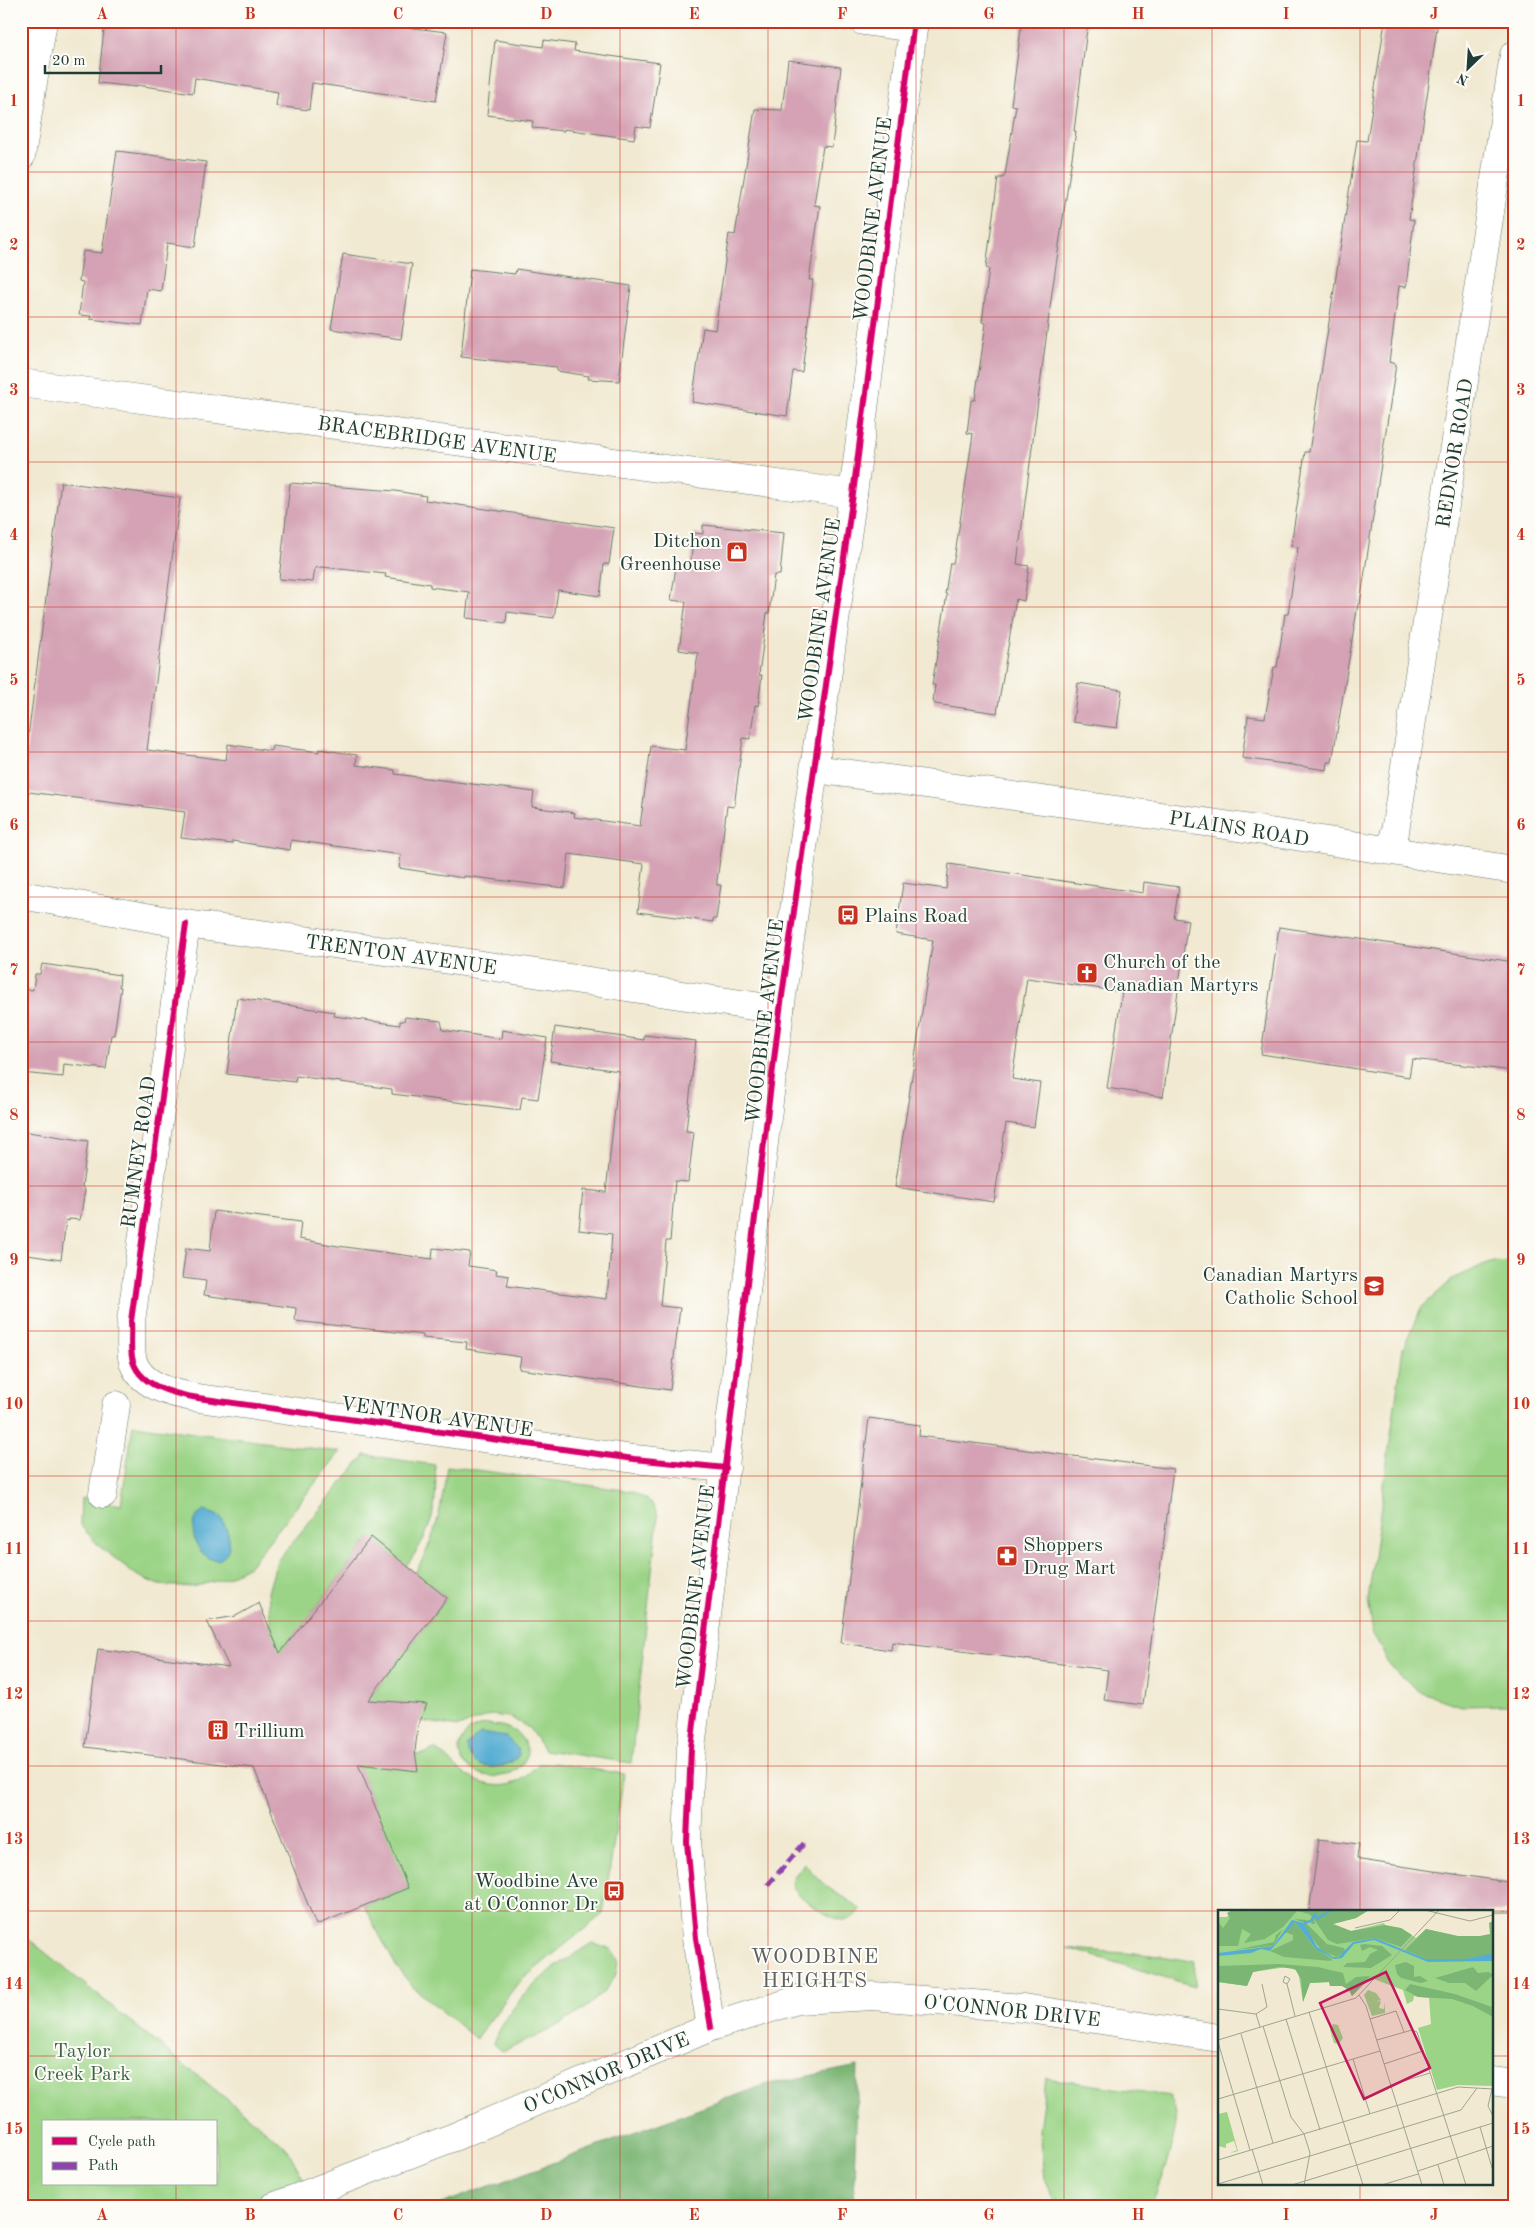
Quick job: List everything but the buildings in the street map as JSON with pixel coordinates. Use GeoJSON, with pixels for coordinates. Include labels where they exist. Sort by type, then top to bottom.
{"type":"FeatureCollection","features":[{"type":"Feature","properties":{"kind":"street"},"geometry":{"type":"LineString","coordinates":[[21,156],[43,21]]}},
{"type":"Feature","properties":{"kind":"street"},"geometry":{"type":"LineString","coordinates":[[863,21],[914,25]]}},
{"type":"Feature","properties":{"kind":"street","name":"WOODBINE AVENUE"},"geometry":{"type":"LineString","coordinates":[[711,2027],[696,1938],[687,1842],[691,1748],[780,1010],[853,494],[914,25]]}},
{"type":"Feature","properties":{"kind":"street","name":"REDNOR ROAD"},"geometry":{"type":"LineString","coordinates":[[1392,851],[1514,55]]}},
{"type":"Feature","properties":{"kind":"street","name":"BRACEBRIDGE AVENUE"},"geometry":{"type":"LineString","coordinates":[[21,383],[853,494]]}},
{"type":"Feature","properties":{"kind":"street","name":"PLAINS ROAD"},"geometry":{"type":"LineString","coordinates":[[815,769],[1202,822],[1514,870]]}},
{"type":"Feature","properties":{"kind":"street","name":"TRENTON AVENUE"},"geometry":{"type":"LineString","coordinates":[[21,895],[186,924],[436,958],[780,1010]]}},
{"type":"Feature","properties":{"kind":"street","name":"RUMNEY ROAD"},"geometry":{"type":"LineString","coordinates":[[147,1381],[132,1358],[132,1321],[186,924]]}},
{"type":"Feature","properties":{"kind":"street","name":"VENTNOR AVENUE"},"geometry":{"type":"LineString","coordinates":[[147,1381],[178,1394],[208,1400],[624,1458],[726,1468]]}},
{"type":"Feature","properties":{"kind":"street"},"geometry":{"type":"LineString","coordinates":[[103,1494],[116,1405]]}},
{"type":"Feature","properties":{"kind":"street","name":"O'CONNOR DRIVE"},"geometry":{"type":"LineString","coordinates":[[273,2207],[454,2137],[711,2027],[797,2000],[873,1996],[1023,2008],[1218,2038]]}},
{"type":"Feature","properties":{"kind":"street"},"geometry":{"type":"LineString","coordinates":[[1492,2081],[1514,2084]]}},
{"type":"Feature","properties":{"kind":"green space"},"geometry":{"type":"Polygon","coordinates":[[[1490,1262],[1514,1263],[1514,1702],[1507,1705],[1462,1706],[1421,1693],[1390,1666],[1373,1633],[1368,1600],[1403,1348],[1421,1308],[1454,1278],[1490,1262]]]}},
{"type":"Feature","properties":{"kind":"green space"},"geometry":{"type":"Polygon","coordinates":[[[133,1425],[340,1452],[249,1566],[224,1579],[192,1587],[159,1585],[138,1576],[100,1547],[80,1525],[81,1498],[121,1505],[133,1425]]]}},
{"type":"Feature","properties":{"kind":"green space"},"geometry":{"type":"Polygon","coordinates":[[[365,1455],[435,1465],[434,1507],[422,1542],[406,1566],[370,1538],[274,1661],[268,1592],[277,1561],[365,1455]]]}},
{"type":"Feature","properties":{"kind":"green space"},"geometry":{"type":"Polygon","coordinates":[[[447,1466],[631,1491],[651,1502],[658,1516],[631,1763],[544,1750],[529,1728],[509,1717],[490,1715],[458,1727],[379,1714],[351,1722],[447,1598],[415,1573],[437,1521],[447,1466]]]}},
{"type":"Feature","properties":{"kind":"green space"},"geometry":{"type":"Polygon","coordinates":[[[487,1724],[502,1726],[514,1731],[526,1746],[528,1753],[520,1766],[509,1774],[496,1776],[483,1774],[471,1769],[463,1761],[459,1751],[462,1739],[470,1730],[487,1724]],[[519,1755],[473,1760],[486,1765],[503,1766],[519,1755]]]}},
{"type":"Feature","properties":{"kind":"green space"},"geometry":{"type":"Polygon","coordinates":[[[434,1749],[471,1778],[488,1784],[513,1784],[521,1780],[538,1764],[553,1763],[624,1774],[603,1914],[518,1983],[476,2039],[413,1987],[396,1966],[364,1906],[407,1888],[356,1760],[424,1754],[434,1749]]]}},
{"type":"Feature","properties":{"kind":"green space"},"geometry":{"type":"Polygon","coordinates":[[[804,1863],[825,1885],[854,1903],[860,1909],[856,1915],[847,1920],[839,1919],[823,1912],[800,1896],[792,1884],[794,1877],[804,1863]]]}},
{"type":"Feature","properties":{"kind":"green space","name":"Taylor Creek Park"},"geometry":{"type":"Polygon","coordinates":[[[21,1933],[286,2147],[319,2207],[21,2207],[21,1933]]]}},
{"type":"Feature","properties":{"kind":"green space"},"geometry":{"type":"Polygon","coordinates":[[[592,1943],[610,1948],[618,1960],[615,1976],[605,1990],[593,2002],[548,2031],[502,2051],[493,2043],[512,2010],[522,1997],[547,1974],[592,1943]]]}},
{"type":"Feature","properties":{"kind":"green space"},"geometry":{"type":"Polygon","coordinates":[[[1067,1948],[1163,1956],[1195,1962],[1194,1986],[1067,1948]]]}},
{"type":"Feature","properties":{"kind":"green space"},"geometry":{"type":"Polygon","coordinates":[[[858,2066],[853,2207],[433,2207],[764,2085],[858,2066]]]}},
{"type":"Feature","properties":{"kind":"green space"},"geometry":{"type":"Polygon","coordinates":[[[1046,2078],[1170,2096],[1176,2116],[1175,2131],[1161,2179],[1149,2207],[1056,2207],[1044,2178],[1039,2131],[1046,2078]]]}},
{"type":"Feature","properties":{"kind":"water"},"geometry":{"type":"Polygon","coordinates":[[[204,1510],[221,1517],[228,1533],[228,1549],[224,1557],[220,1559],[211,1559],[206,1556],[197,1545],[195,1539],[193,1532],[195,1519],[204,1510]]]}},
{"type":"Feature","properties":{"kind":"water"},"geometry":{"type":"Polygon","coordinates":[[[480,1733],[506,1737],[518,1749],[519,1755],[504,1765],[487,1767],[480,1765],[469,1754],[467,1745],[480,1733]]]}},
{"type":"Feature","properties":{"kind":"marked path"},"geometry":{"type":"LineString","coordinates":[[768,1885],[807,1840]]}},
{"type":"Feature","properties":{"kind":"cycle path"},"geometry":{"type":"LineString","coordinates":[[711,2027],[696,1938],[687,1842],[691,1748],[780,1010],[853,494],[914,21]]}},
{"type":"Feature","properties":{"kind":"cycle path"},"geometry":{"type":"LineString","coordinates":[[186,924],[131,1321],[132,1357],[135,1367],[141,1375],[158,1387],[198,1398],[634,1459],[726,1468]]}},
{"type":"Feature","properties":{"kind":"place","name":"Ditchon Greenhouse"},"geometry":{"type":"Point","coordinates":[737,552]}},
{"type":"Feature","properties":{"kind":"place","name":"Plains Road"},"geometry":{"type":"Point","coordinates":[848,915]}},
{"type":"Feature","properties":{"kind":"place","name":"Church of the Canadian Martyrs"},"geometry":{"type":"Point","coordinates":[1087,973]}},
{"type":"Feature","properties":{"kind":"place","name":"Canadian Martyrs Catholic School"},"geometry":{"type":"Point","coordinates":[1374,1286]}},
{"type":"Feature","properties":{"kind":"place","name":"Shoppers Drug Mart"},"geometry":{"type":"Point","coordinates":[1007,1556]}},
{"type":"Feature","properties":{"kind":"place","name":"Trillium"},"geometry":{"type":"Point","coordinates":[218,1730]}},
{"type":"Feature","properties":{"kind":"place","name":"Woodbine Ave at O'Connor Dr"},"geometry":{"type":"Point","coordinates":[614,1891]}},
{"type":"Feature","properties":{"kind":"district","name":"WOODBINE HEIGHTS"},"geometry":{"type":"Point","coordinates":[815,1968]}}]}
